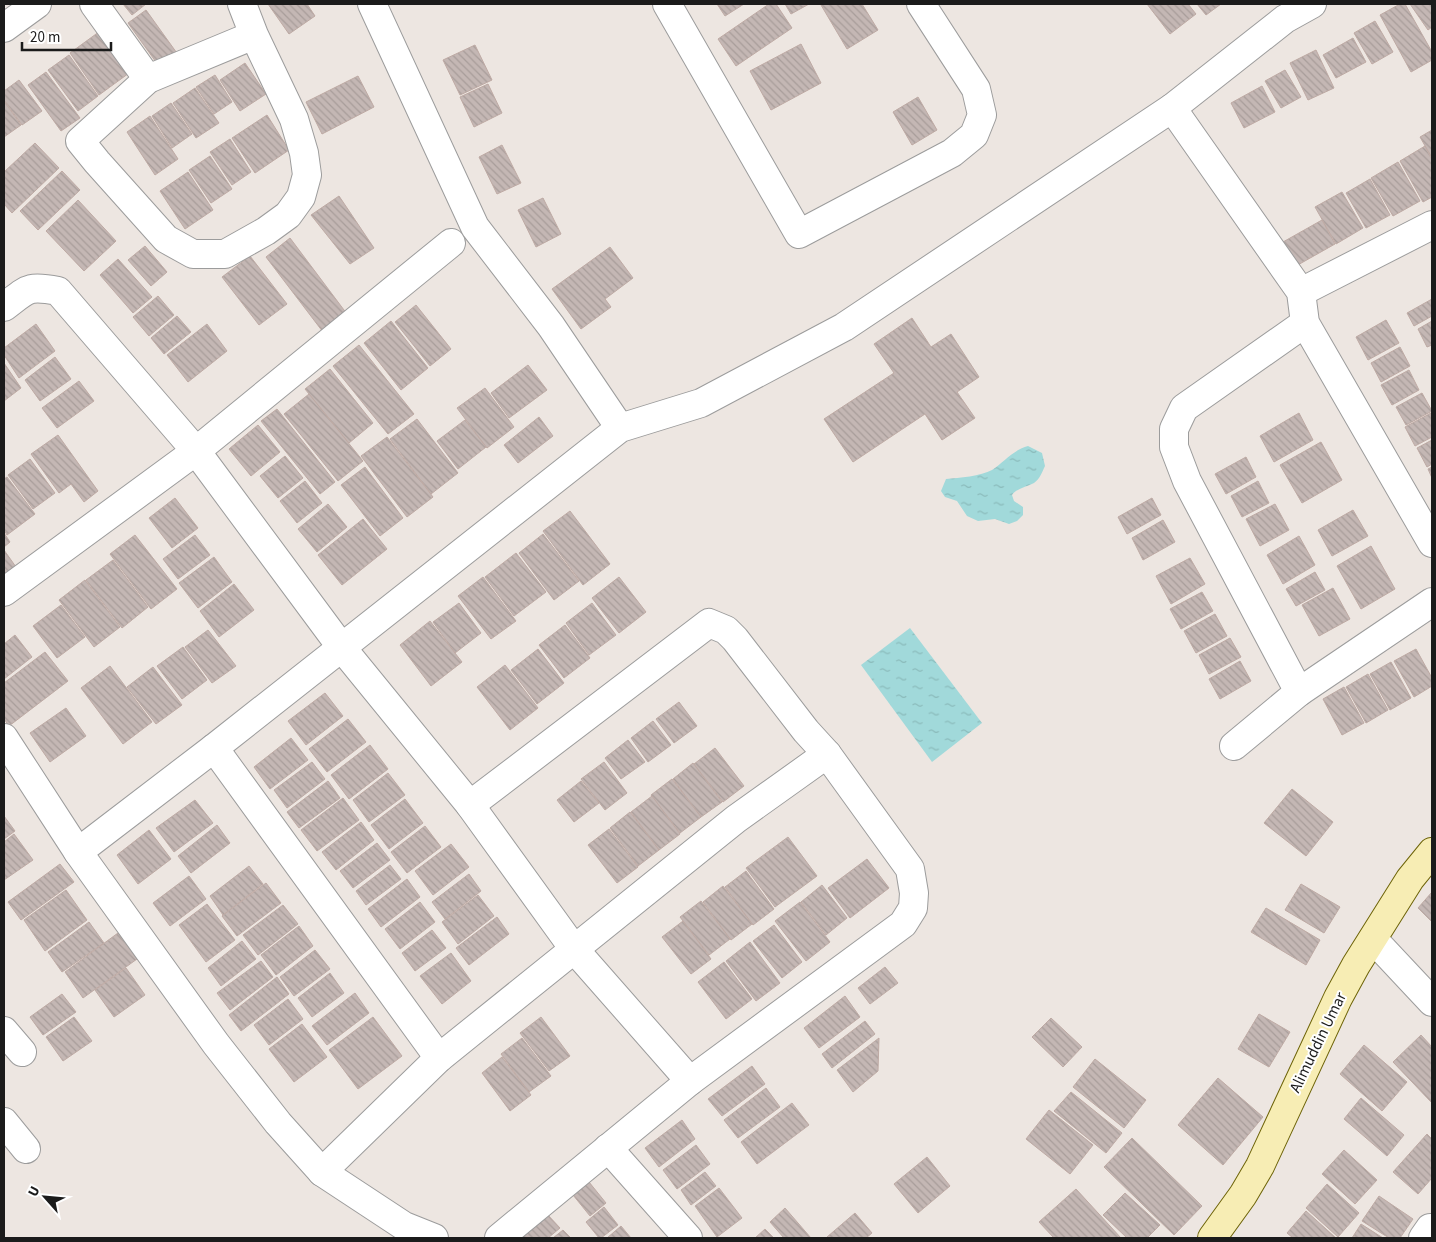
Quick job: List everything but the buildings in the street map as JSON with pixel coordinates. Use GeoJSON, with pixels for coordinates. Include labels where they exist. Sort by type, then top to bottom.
{"type":"FeatureCollection","features":[{"type":"Feature","properties":{"kind":"street"},"geometry":{"type":"LineString","coordinates":[[4,28],[37,4]]}},
{"type":"Feature","properties":{"kind":"street"},"geometry":{"type":"LineString","coordinates":[[94,4],[148,80]]}},
{"type":"Feature","properties":{"kind":"street"},"geometry":{"type":"LineString","coordinates":[[242,4],[254,35],[294,119],[304,153],[307,175],[301,197],[288,215],[266,231],[225,254],[193,254],[166,239],[80,141],[148,80],[254,35]]}},
{"type":"Feature","properties":{"kind":"street"},"geometry":{"type":"LineString","coordinates":[[372,4],[475,227],[551,326],[620,428]]}},
{"type":"Feature","properties":{"kind":"street"},"geometry":{"type":"LineString","coordinates":[[667,4],[799,234],[952,153],[974,135],[982,115],[976,89],[921,4]]}},
{"type":"Feature","properties":{"kind":"street"},"geometry":{"type":"LineString","coordinates":[[78,852],[342,648],[620,428],[701,403],[844,327],[1172,108],[1285,19],[1312,4]]}},
{"type":"Feature","properties":{"kind":"street"},"geometry":{"type":"LineString","coordinates":[[1172,108],[1301,292],[1305,323],[1432,543]]}},
{"type":"Feature","properties":{"kind":"street"},"geometry":{"type":"LineString","coordinates":[[1301,292],[1432,225]]}},
{"type":"Feature","properties":{"kind":"street"},"geometry":{"type":"LineString","coordinates":[[4,592],[196,450],[451,243]]}},
{"type":"Feature","properties":{"kind":"street"},"geometry":{"type":"LineString","coordinates":[[4,307],[29,288],[58,291],[196,450],[342,648],[470,805],[574,949],[690,1082]]}},
{"type":"Feature","properties":{"kind":"street"},"geometry":{"type":"LineString","coordinates":[[1299,692],[1187,481],[1174,447],[1174,429],[1184,408],[1305,323]]}},
{"type":"Feature","properties":{"kind":"street"},"geometry":{"type":"LineString","coordinates":[[1234,746],[1299,692],[1432,602]]}},
{"type":"Feature","properties":{"kind":"street"},"geometry":{"type":"LineString","coordinates":[[470,805],[709,623],[726,630],[735,639],[806,731],[827,754],[910,869],[914,894],[913,908],[903,924],[690,1082],[499,1238]]}},
{"type":"Feature","properties":{"kind":"street"},"geometry":{"type":"LineString","coordinates":[[4,738],[78,852],[216,1044],[278,1123],[322,1172],[404,1226],[434,1238]]}},
{"type":"Feature","properties":{"kind":"street"},"geometry":{"type":"LineString","coordinates":[[214,748],[439,1058]]}},
{"type":"Feature","properties":{"kind":"street"},"geometry":{"type":"LineString","coordinates":[[322,1172],[439,1058],[736,819],[827,754]]}},
{"type":"Feature","properties":{"kind":"street","name":"Alimuddin Umar"},"geometry":{"type":"LineString","coordinates":[[1212,1238],[1243,1195],[1260,1166],[1338,998],[1410,879],[1432,852]]}},
{"type":"Feature","properties":{"kind":"street"},"geometry":{"type":"LineString","coordinates":[[1373,938],[1432,1002]]}},
{"type":"Feature","properties":{"kind":"street"},"geometry":{"type":"LineString","coordinates":[[4,1031],[22,1052]]}},
{"type":"Feature","properties":{"kind":"street"},"geometry":{"type":"LineString","coordinates":[[4,1122],[26,1149]]}},
{"type":"Feature","properties":{"kind":"street"},"geometry":{"type":"LineString","coordinates":[[608,1148],[688,1238]]}},
{"type":"Feature","properties":{"kind":"street"},"geometry":{"type":"LineString","coordinates":[[1423,1238],[1430,1228],[1432,1230]]}},
{"type":"Feature","properties":{"kind":"water"},"geometry":{"type":"Polygon","coordinates":[[[1028,446],[1042,453],[1045,466],[1036,481],[1012,495],[1014,501],[1023,507],[1023,515],[1017,521],[1009,524],[995,519],[978,521],[967,516],[957,501],[945,497],[941,491],[946,479],[982,474],[992,470],[1018,450],[1028,446]]]}},
{"type":"Feature","properties":{"kind":"water"},"geometry":{"type":"Polygon","coordinates":[[[910,628],[982,723],[932,762],[861,665],[910,628]]]}}]}
